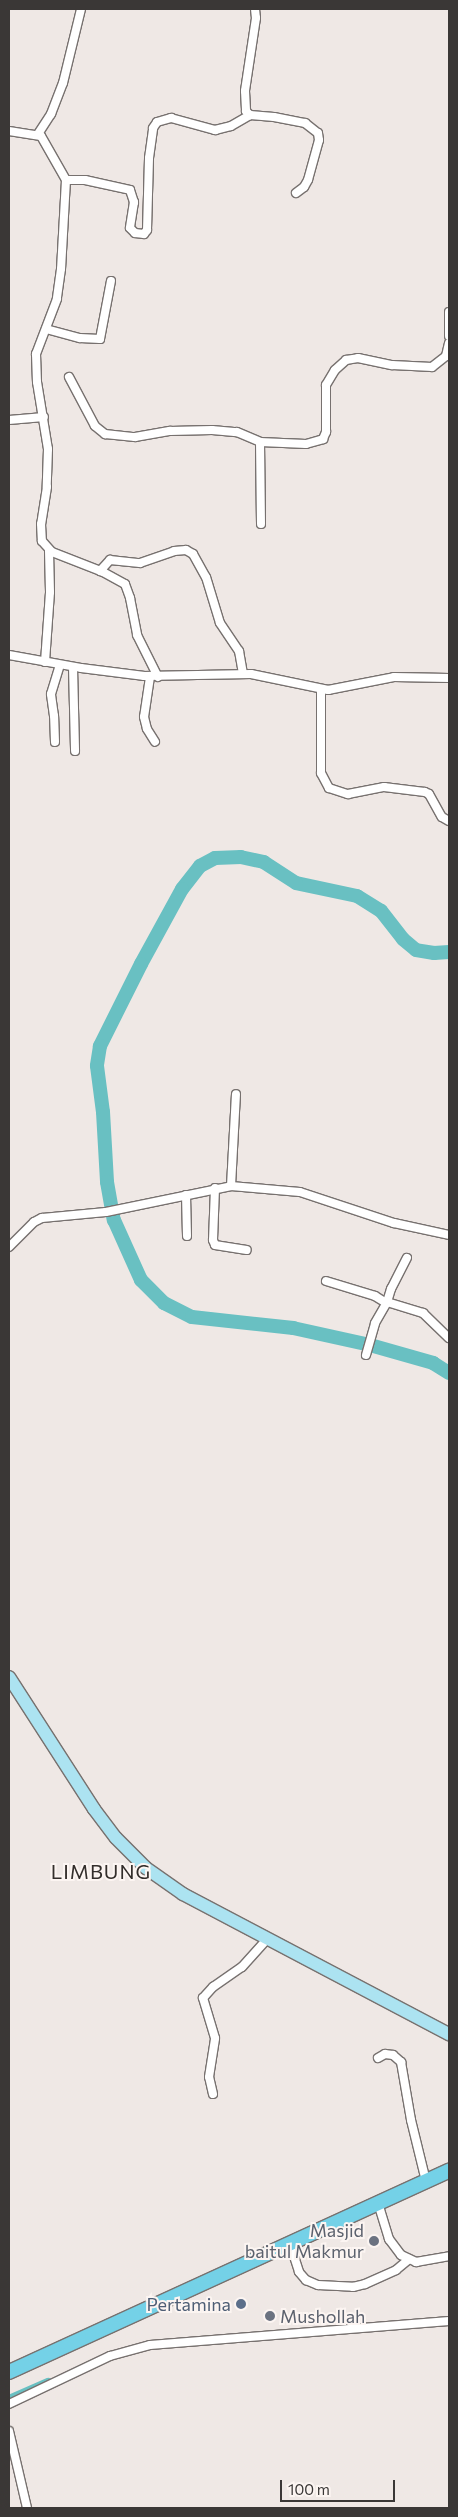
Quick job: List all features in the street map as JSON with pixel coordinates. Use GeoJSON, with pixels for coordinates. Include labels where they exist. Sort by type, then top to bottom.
{"type":"FeatureCollection","features":[{"type":"Feature","properties":{"kind":"highway"},"geometry":{"type":"LineString","coordinates":[[9,2372],[449,2171]]}},
{"type":"Feature","properties":{"kind":"main road"},"geometry":{"type":"LineString","coordinates":[[9,1677],[94,1809],[132,1855],[146,1868],[172,1888],[449,2034]]}},
{"type":"Feature","properties":{"kind":"street"},"geometry":{"type":"LineString","coordinates":[[38,134],[51,114],[62,83],[81,9]]}},
{"type":"Feature","properties":{"kind":"street"},"geometry":{"type":"LineString","coordinates":[[250,115],[246,111],[245,91],[256,18],[255,9]]}},
{"type":"Feature","properties":{"kind":"street"},"geometry":{"type":"LineString","coordinates":[[66,180],[85,180],[130,190],[134,202],[130,228],[134,233],[144,234],[147,230],[149,158],[153,128],[157,122],[171,118],[215,130],[231,126],[250,115],[274,117],[305,124],[318,133],[319,140],[308,180],[304,188],[296,193]]}},
{"type":"Feature","properties":{"kind":"street"},"geometry":{"type":"LineString","coordinates":[[9,131],[38,134],[44,138],[66,180],[61,269],[57,299],[36,354],[37,382],[44,417],[48,466],[41,534],[50,551],[50,592],[45,662]]}},
{"type":"Feature","properties":{"kind":"street"},"geometry":{"type":"LineString","coordinates":[[46,329],[80,338],[100,339],[111,281]]}},
{"type":"Feature","properties":{"kind":"street"},"geometry":{"type":"LineString","coordinates":[[449,312],[449,336]]}},
{"type":"Feature","properties":{"kind":"street"},"geometry":{"type":"LineString","coordinates":[[69,377],[95,426],[105,434],[135,437],[170,431],[212,430],[238,432],[260,442],[306,444],[323,439],[326,432],[326,386],[335,370],[346,360],[358,358],[392,365],[432,367],[446,356],[449,343]]}},
{"type":"Feature","properties":{"kind":"street"},"geometry":{"type":"LineString","coordinates":[[9,420],[44,417]]}},
{"type":"Feature","properties":{"kind":"street"},"geometry":{"type":"LineString","coordinates":[[260,442],[261,524]]}},
{"type":"Feature","properties":{"kind":"street"},"geometry":{"type":"LineString","coordinates":[[100,571],[110,560],[140,563],[174,551],[186,550],[193,554],[206,577],[220,623],[239,651],[243,674]]}},
{"type":"Feature","properties":{"kind":"street"},"geometry":{"type":"LineString","coordinates":[[50,551],[120,580],[128,590],[137,635],[154,677],[144,717],[147,730],[155,742]]}},
{"type":"Feature","properties":{"kind":"street"},"geometry":{"type":"LineString","coordinates":[[9,655],[73,667],[154,677],[243,674],[321,689],[340,688],[394,677],[449,678]]}},
{"type":"Feature","properties":{"kind":"street"},"geometry":{"type":"LineString","coordinates":[[55,742],[51,694],[60,665]]}},
{"type":"Feature","properties":{"kind":"street"},"geometry":{"type":"LineString","coordinates":[[73,667],[75,751]]}},
{"type":"Feature","properties":{"kind":"street"},"geometry":{"type":"LineString","coordinates":[[321,689],[321,773],[329,788],[348,794],[384,788],[425,792],[429,794],[442,817],[449,821]]}},
{"type":"Feature","properties":{"kind":"street"},"geometry":{"type":"LineString","coordinates":[[230,1186],[236,1094]]}},
{"type":"Feature","properties":{"kind":"street"},"geometry":{"type":"LineString","coordinates":[[9,1246],[38,1220],[106,1212],[230,1186],[300,1192],[394,1222],[449,1235]]}},
{"type":"Feature","properties":{"kind":"street"},"geometry":{"type":"LineString","coordinates":[[215,1188],[213,1240],[215,1245],[247,1250]]}},
{"type":"Feature","properties":{"kind":"street"},"geometry":{"type":"LineString","coordinates":[[186,1195],[186,1236]]}},
{"type":"Feature","properties":{"kind":"street"},"geometry":{"type":"LineString","coordinates":[[367,1353],[376,1320],[408,1258]]}},
{"type":"Feature","properties":{"kind":"street"},"geometry":{"type":"LineString","coordinates":[[326,1281],[375,1296],[386,1303],[423,1313],[449,1338]]}},
{"type":"Feature","properties":{"kind":"street"},"geometry":{"type":"LineString","coordinates":[[213,2094],[209,2077],[215,2038],[203,1998],[213,1987],[242,1967],[268,1938]]}},
{"type":"Feature","properties":{"kind":"street"},"geometry":{"type":"LineString","coordinates":[[378,2058],[385,2054],[393,2055],[401,2062],[411,2120],[426,2181]]}},
{"type":"Feature","properties":{"kind":"street"},"geometry":{"type":"LineString","coordinates":[[378,2203],[392,2246],[409,2259],[427,2262],[449,2256]]}},
{"type":"Feature","properties":{"kind":"street"},"geometry":{"type":"LineString","coordinates":[[290,2244],[299,2272],[306,2280],[318,2285],[353,2287],[365,2284],[396,2270],[409,2259]]}},
{"type":"Feature","properties":{"kind":"street"},"geometry":{"type":"LineString","coordinates":[[9,2404],[110,2356],[150,2345],[449,2321]]}},
{"type":"Feature","properties":{"kind":"street"},"geometry":{"type":"LineString","coordinates":[[9,2431],[27,2508]]}},
{"type":"Feature","properties":{"kind":"waterway"},"geometry":{"type":"LineString","coordinates":[[449,952],[434,953],[416,950],[403,939],[381,911],[357,896],[296,883],[264,862],[241,857],[215,858],[200,866],[182,889],[141,964],[100,1046],[97,1066],[103,1112],[107,1182],[114,1220],[141,1280],[164,1303],[192,1317],[293,1328],[370,1345],[433,1363],[449,1373]]}},
{"type":"Feature","properties":{"kind":"waterway"},"geometry":{"type":"LineString","coordinates":[[9,2399],[48,2382]]}},
{"type":"Feature","properties":{"kind":"place","name":"Masjid baitul Makmur"},"geometry":{"type":"Point","coordinates":[374,2241]}},
{"type":"Feature","properties":{"kind":"place","name":"Pertamina"},"geometry":{"type":"Point","coordinates":[241,2304]}},
{"type":"Feature","properties":{"kind":"place","name":"Mushollah"},"geometry":{"type":"Point","coordinates":[270,2316]}},
{"type":"Feature","properties":{"kind":"district","name":"LIMBUNG"},"geometry":{"type":"Point","coordinates":[101,1871]}}]}
